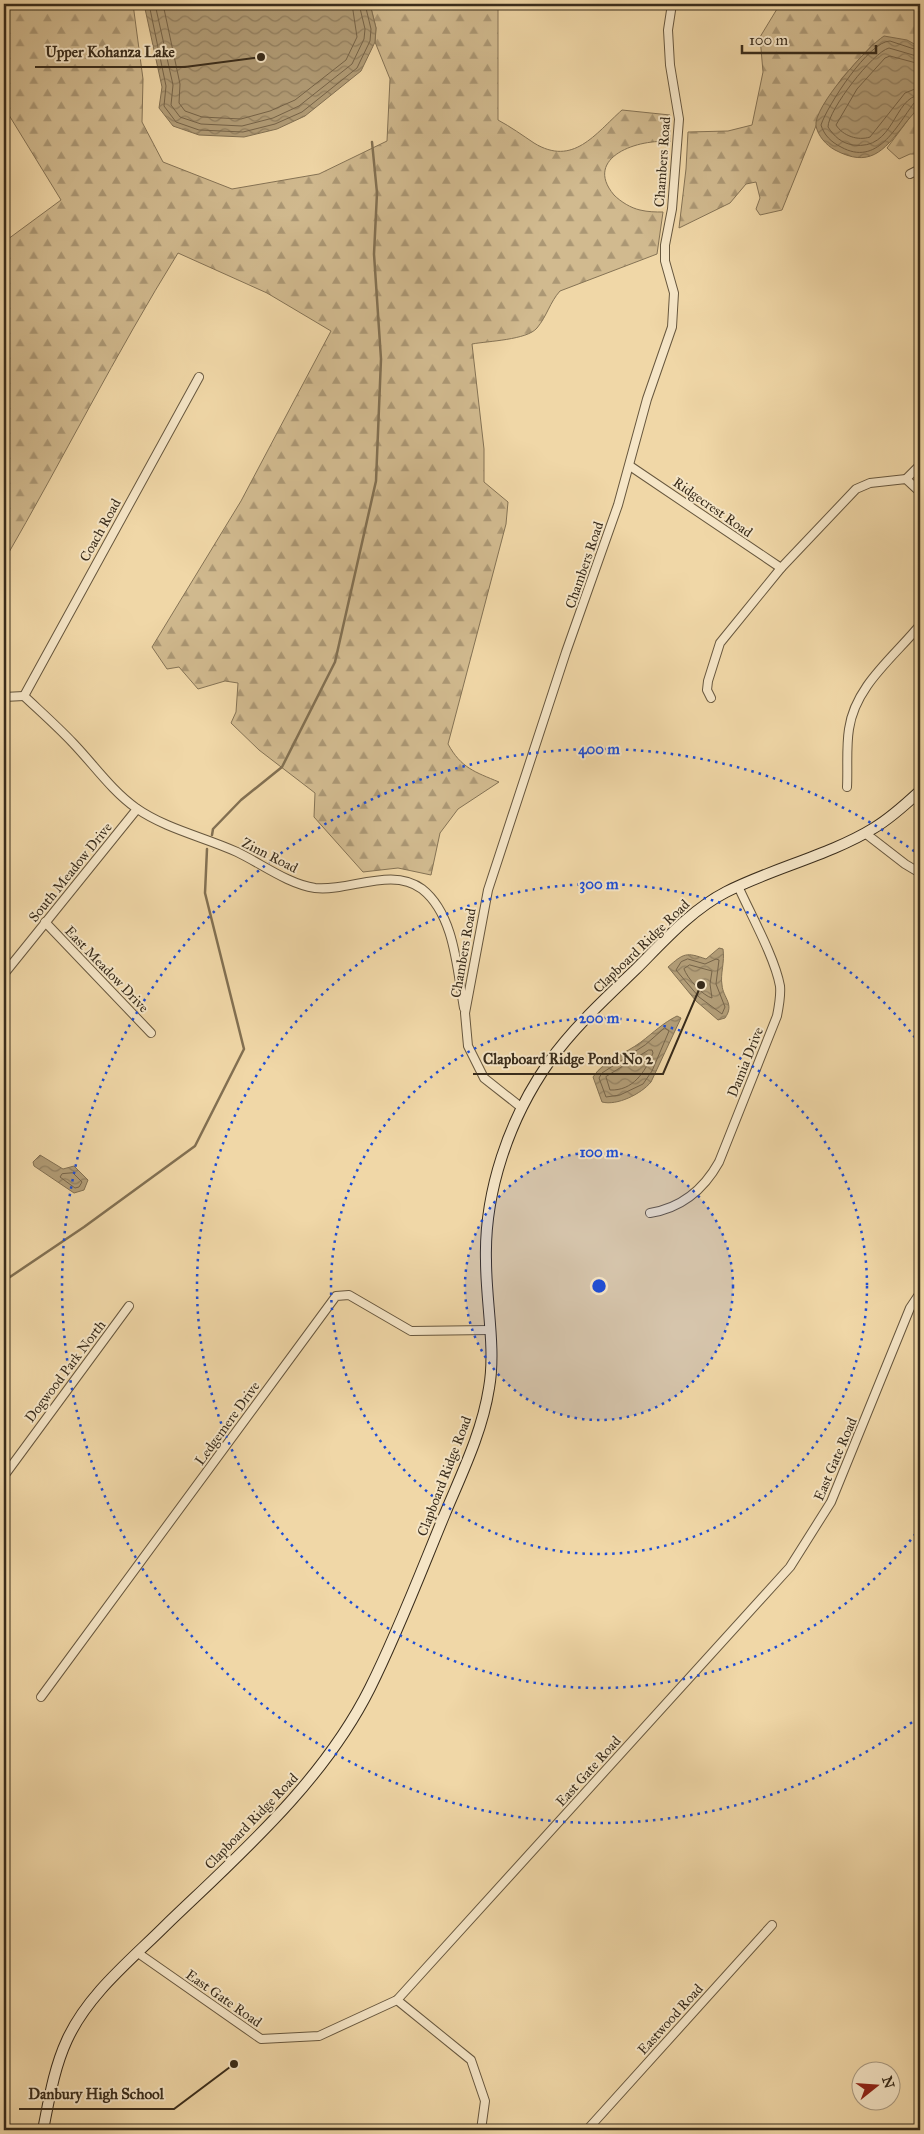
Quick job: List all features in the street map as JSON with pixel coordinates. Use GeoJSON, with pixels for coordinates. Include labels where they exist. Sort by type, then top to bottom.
{"type":"FeatureCollection","features":[{"type":"Feature","properties":{"kind":"main road","name":"Clapboard Ridge Road"},"geometry":{"type":"LineString","coordinates":[[43,2130],[57,2068],[68,2039],[83,2013],[100,1991],[288,1803],[322,1763],[367,1695],[401,1623],[476,1437],[490,1387],[491,1368],[485,1258],[486,1227],[501,1163],[522,1108],[550,1060],[594,1010],[682,923],[704,906],[738,886],[865,833],[899,810],[920,791]]}},
{"type":"Feature","properties":{"kind":"street","name":"Chambers Road"},"geometry":{"type":"LineString","coordinates":[[522,1108],[484,1078],[468,1046],[465,1013],[488,890],[630,466],[647,399],[672,327],[675,307],[674,293],[665,260],[665,245],[672,209],[679,119],[670,65],[668,30],[672,4]]}},
{"type":"Feature","properties":{"kind":"street"},"geometry":{"type":"LineString","coordinates":[[910,174],[920,169]]}},
{"type":"Feature","properties":{"kind":"street","name":"Coach Road"},"geometry":{"type":"LineString","coordinates":[[24,696],[199,377]]}},
{"type":"Feature","properties":{"kind":"street"},"geometry":{"type":"LineString","coordinates":[[711,698],[708,690],[708,681],[720,643],[781,568],[856,490],[870,483],[906,479],[920,465]]}},
{"type":"Feature","properties":{"kind":"street","name":"Ridgecrest Road"},"geometry":{"type":"LineString","coordinates":[[630,466],[781,568]]}},
{"type":"Feature","properties":{"kind":"street"},"geometry":{"type":"LineString","coordinates":[[906,479],[920,492]]}},
{"type":"Feature","properties":{"kind":"street"},"geometry":{"type":"LineString","coordinates":[[848,788],[848,731],[855,705],[871,681],[920,625]]}},
{"type":"Feature","properties":{"kind":"street"},"geometry":{"type":"LineString","coordinates":[[4,697],[8,695],[24,696]]}},
{"type":"Feature","properties":{"kind":"street","name":"Zinn Road"},"geometry":{"type":"LineString","coordinates":[[24,696],[73,743],[110,785],[137,808],[194,836],[235,851],[298,883],[316,888],[333,888],[400,880],[422,889],[442,914],[449,932],[465,1013]]}},
{"type":"Feature","properties":{"kind":"street","name":"South Meadow Drive"},"geometry":{"type":"LineString","coordinates":[[4,974],[137,808]]}},
{"type":"Feature","properties":{"kind":"street"},"geometry":{"type":"LineString","coordinates":[[865,833],[905,864],[920,873]]}},
{"type":"Feature","properties":{"kind":"street","name":"Damia Drive"},"geometry":{"type":"LineString","coordinates":[[650,1213],[667,1210],[693,1195],[708,1181],[719,1162],[777,1016],[780,986],[738,886]]}},
{"type":"Feature","properties":{"kind":"street","name":"East Meadow Drive"},"geometry":{"type":"LineString","coordinates":[[45,922],[151,1034]]}},
{"type":"Feature","properties":{"kind":"street","name":"East Gate Road"},"geometry":{"type":"LineString","coordinates":[[138,1953],[261,2039],[319,2036],[397,2000],[790,1566],[831,1502],[910,1308],[920,1293]]}},
{"type":"Feature","properties":{"kind":"street","name":"Ledgemere Drive"},"geometry":{"type":"LineString","coordinates":[[40,1697],[336,1296],[349,1295],[411,1331],[489,1330]]}},
{"type":"Feature","properties":{"kind":"street","name":"Dogwood Park North"},"geometry":{"type":"LineString","coordinates":[[4,1476],[129,1306]]}},
{"type":"Feature","properties":{"kind":"street","name":"Eastwood Road"},"geometry":{"type":"LineString","coordinates":[[588,2130],[772,1924]]}},
{"type":"Feature","properties":{"kind":"street"},"geometry":{"type":"LineString","coordinates":[[397,2000],[471,2060],[485,2101],[481,2130]]}},
{"type":"Feature","properties":{"kind":"green space"},"geometry":{"type":"Polygon","coordinates":[[[4,4],[133,4],[143,79],[142,122],[163,162],[232,189],[319,174],[387,141],[390,79],[375,42],[376,28],[370,4],[498,4],[498,120],[534,143],[548,149],[560,151],[572,149],[582,144],[593,137],[622,110],[670,115],[670,142],[644,143],[631,147],[610,160],[605,170],[606,182],[614,195],[620,200],[637,209],[649,212],[663,212],[657,254],[560,291],[537,328],[532,332],[516,338],[472,344],[484,449],[484,482],[508,502],[506,524],[448,744],[458,759],[469,768],[499,782],[458,809],[440,833],[431,875],[398,868],[363,872],[314,817],[315,793],[259,750],[231,723],[236,712],[238,683],[225,681],[198,689],[179,667],[167,669],[152,647],[241,501],[331,331],[267,293],[178,253],[133,329],[4,561],[4,242],[61,200],[4,107],[4,4]]]}},
{"type":"Feature","properties":{"kind":"green space"},"geometry":{"type":"Polygon","coordinates":[[[780,4],[920,4],[920,47],[916,44],[873,44],[842,78],[824,106],[782,210],[760,215],[756,209],[760,198],[756,182],[746,184],[730,203],[679,228],[688,132],[728,131],[752,125],[763,72],[760,37],[780,4]]]}},
{"type":"Feature","properties":{"kind":"green space"},"geometry":{"type":"Polygon","coordinates":[[[920,104],[920,154],[910,154],[899,159],[887,148],[920,104]]]}},
{"type":"Feature","properties":{"kind":"water"},"geometry":{"type":"Polygon","coordinates":[[[144,4],[370,4],[376,28],[375,42],[361,71],[305,116],[277,129],[244,137],[199,135],[173,126],[159,108],[162,87],[144,4]]]}},
{"type":"Feature","properties":{"kind":"water"},"geometry":{"type":"Polygon","coordinates":[[[884,36],[907,40],[920,47],[920,104],[882,150],[866,157],[847,155],[835,150],[823,140],[816,126],[817,117],[842,78],[884,36]]]}},
{"type":"Feature","properties":{"kind":"water"},"geometry":{"type":"Polygon","coordinates":[[[719,948],[723,949],[722,981],[729,1009],[725,1018],[718,1020],[696,1001],[668,967],[686,955],[694,955],[706,959],[719,948]]]}},
{"type":"Feature","properties":{"kind":"water"},"geometry":{"type":"Polygon","coordinates":[[[677,1016],[681,1018],[651,1082],[641,1091],[621,1101],[602,1102],[593,1077],[598,1071],[677,1016]]]}},
{"type":"Feature","properties":{"kind":"water"},"geometry":{"type":"Polygon","coordinates":[[[40,1155],[63,1169],[74,1166],[88,1180],[84,1190],[74,1193],[34,1166],[33,1162],[40,1155]]]}},
{"type":"Feature","properties":{"kind":"waterway"},"geometry":{"type":"LineString","coordinates":[[212,835],[213,829],[241,800],[282,767],[335,662],[376,481],[381,359],[374,254],[377,193],[372,142]]}},
{"type":"Feature","properties":{"kind":"waterway"},"geometry":{"type":"LineString","coordinates":[[4,1281],[84,1227],[195,1146],[244,1049],[205,893],[207,849]]}},
{"type":"Feature","properties":{"kind":"place","name":"Upper Kohanza Lake"},"geometry":{"type":"Point","coordinates":[261,57]}},
{"type":"Feature","properties":{"kind":"place","name":"Clapboard Ridge Pond No 2"},"geometry":{"type":"Point","coordinates":[701,985]}},
{"type":"Feature","properties":{"kind":"place","name":"Danbury High School"},"geometry":{"type":"Point","coordinates":[234,2064]}}]}
